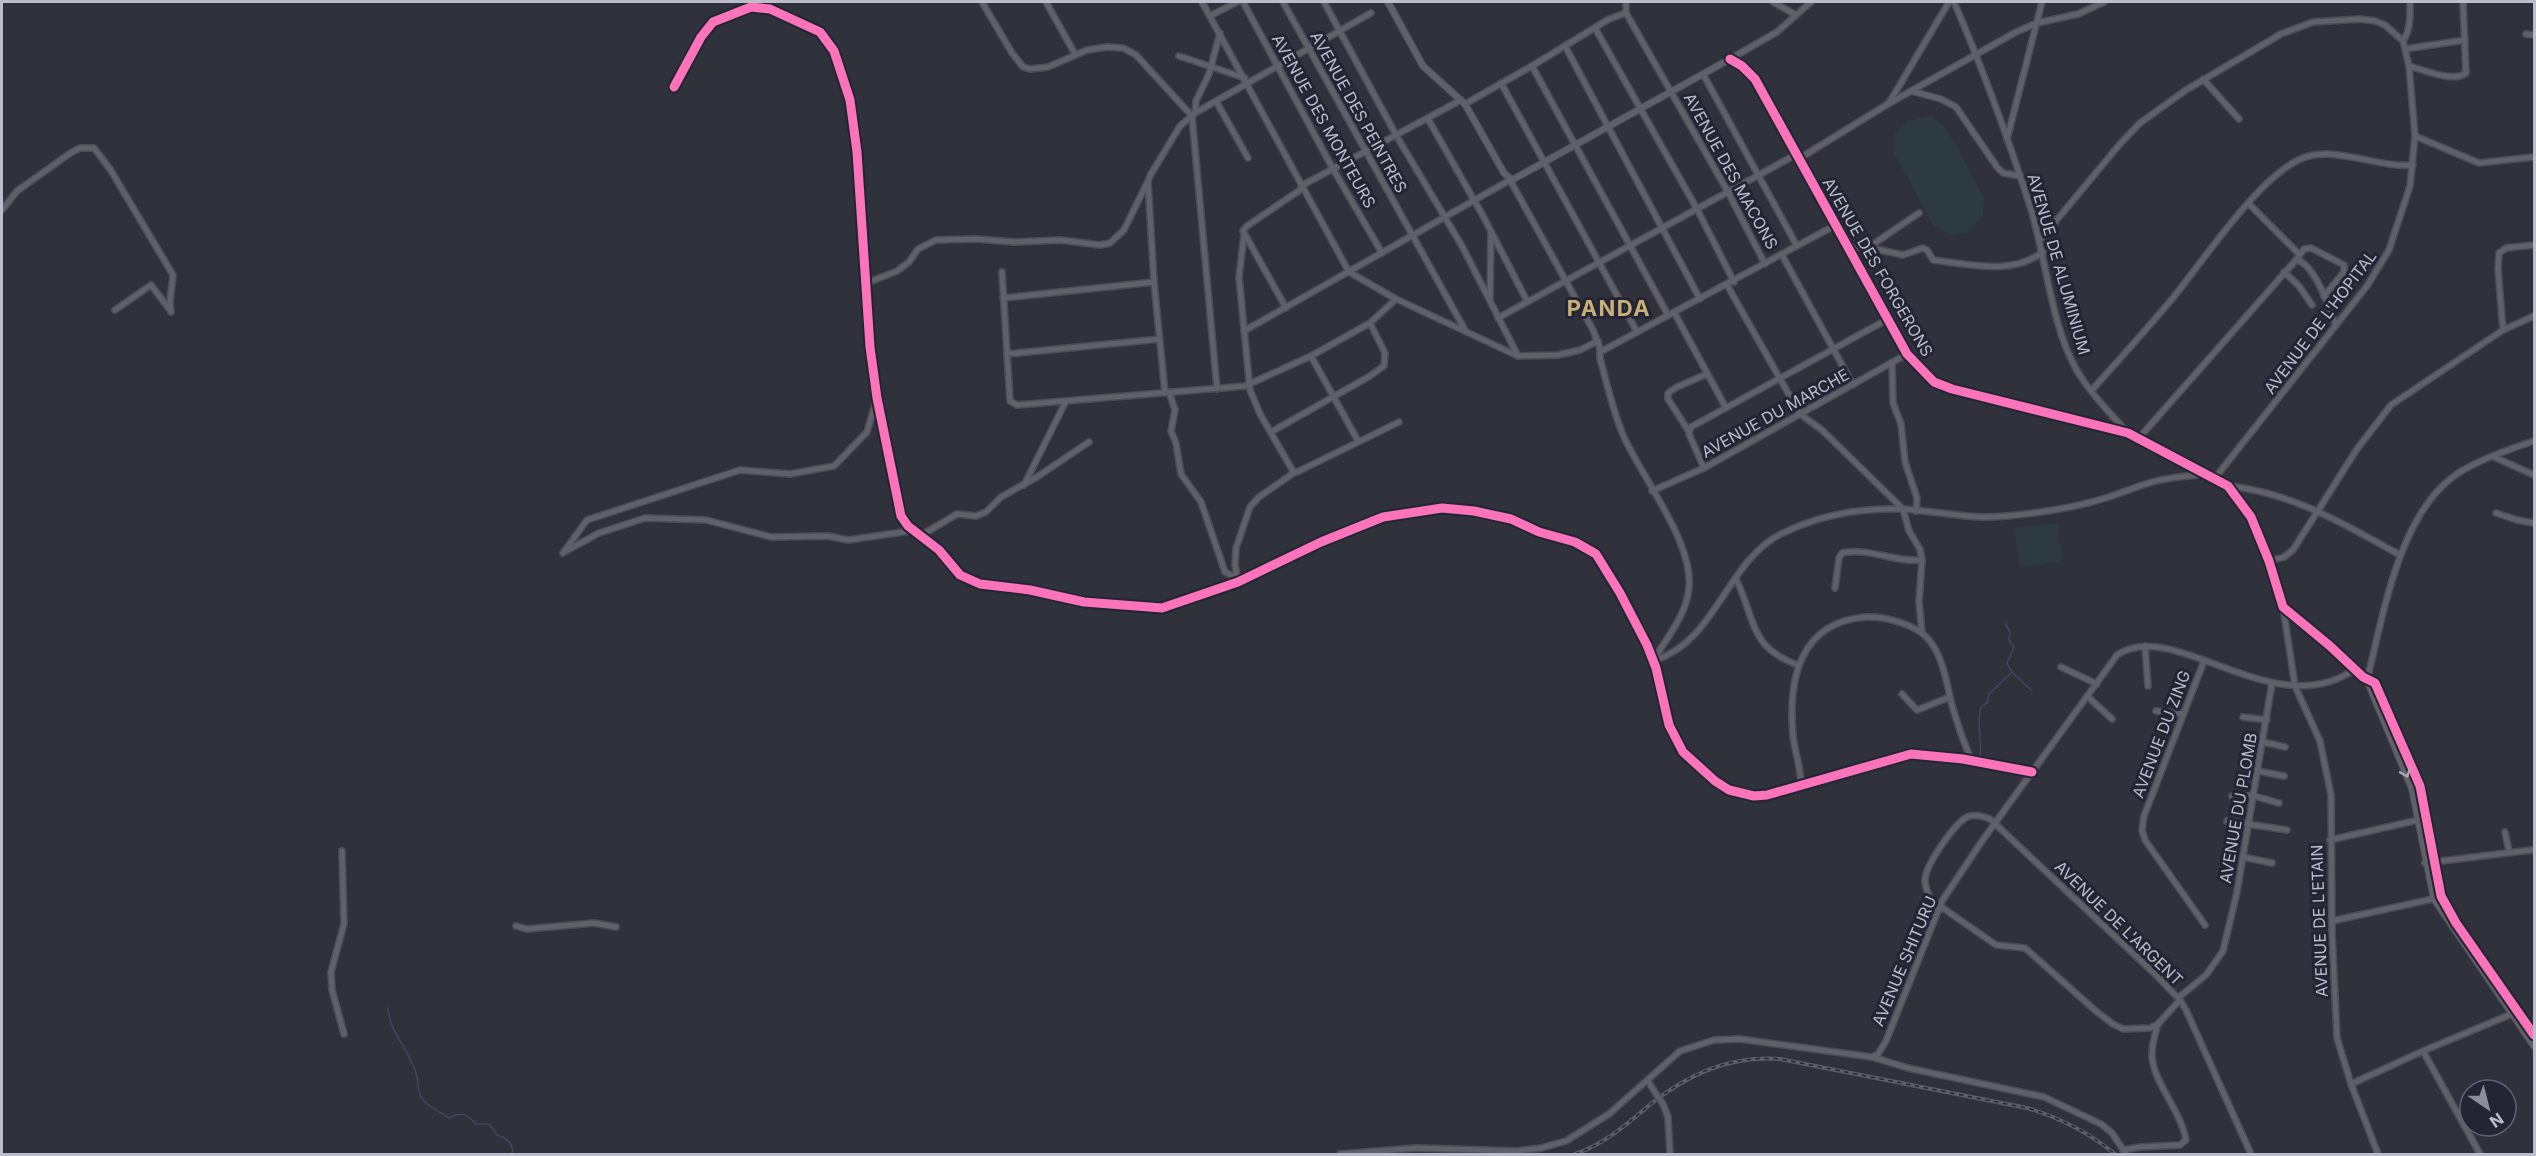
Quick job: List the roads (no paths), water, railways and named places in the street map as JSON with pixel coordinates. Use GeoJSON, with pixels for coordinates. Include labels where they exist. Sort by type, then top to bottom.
{"type":"FeatureCollection","features":[{"type":"Feature","properties":{"kind":"street"},"geometry":{"type":"LineString","coordinates":[[982,2],[1012,54],[1023,67],[1030,69],[1048,67],[1066,61],[1075,54],[1116,46],[1129,51],[1194,114]]}},
{"type":"Feature","properties":{"kind":"street"},"geometry":{"type":"LineString","coordinates":[[1046,2],[1075,54]]}},
{"type":"Feature","properties":{"kind":"street"},"geometry":{"type":"LineString","coordinates":[[1202,2],[1349,272],[1396,299],[1518,356],[1558,355],[1580,350],[1598,341]]}},
{"type":"Feature","properties":{"kind":"street"},"geometry":{"type":"LineString","coordinates":[[1210,16],[1237,2]]}},
{"type":"Feature","properties":{"kind":"street","name":"AVENUE DES MONTEURS"},"geometry":{"type":"LineString","coordinates":[[1243,2],[1382,253]]}},
{"type":"Feature","properties":{"kind":"street","name":"AVENUE DES PEINTRES"},"geometry":{"type":"LineString","coordinates":[[1283,2],[1466,331]]}},
{"type":"Feature","properties":{"kind":"street"},"geometry":{"type":"LineString","coordinates":[[1324,2],[1396,135],[1445,217],[1518,356]]}},
{"type":"Feature","properties":{"kind":"street"},"geometry":{"type":"LineString","coordinates":[[1388,2],[1423,66],[1463,102],[1510,180],[1598,341],[1623,435],[1685,550],[1689,574],[1684,610],[1653,661]]}},
{"type":"Feature","properties":{"kind":"street"},"geometry":{"type":"LineString","coordinates":[[1294,472],[1253,399],[1239,277],[1243,231],[1302,187],[1396,135],[1501,83],[1609,19],[1626,13],[1626,2]]}},
{"type":"Feature","properties":{"kind":"street"},"geometry":{"type":"LineString","coordinates":[[1773,2],[1796,15]]}},
{"type":"Feature","properties":{"kind":"street"},"geometry":{"type":"LineString","coordinates":[[1244,331],[1777,32],[1811,2]]}},
{"type":"Feature","properties":{"kind":"street"},"geometry":{"type":"LineString","coordinates":[[1888,104],[1949,2]]}},
{"type":"Feature","properties":{"kind":"street","name":"AVENUE DE ALUMINIUM"},"geometry":{"type":"LineString","coordinates":[[1954,2],[1977,54],[2020,176],[2040,239],[2067,350],[2091,391],[2128,433]]}},
{"type":"Feature","properties":{"kind":"street"},"geometry":{"type":"LineString","coordinates":[[2007,140],[2042,2]]}},
{"type":"Feature","properties":{"kind":"street"},"geometry":{"type":"LineString","coordinates":[[1498,318],[1798,156],[2016,32],[2037,23],[2078,14],[2104,2]]}},
{"type":"Feature","properties":{"kind":"street"},"geometry":{"type":"LineString","coordinates":[[2040,239],[2140,123],[2186,90],[2281,34],[2313,22],[2352,19],[2375,21],[2385,25],[2403,41],[2410,23],[2410,2]]}},
{"type":"Feature","properties":{"kind":"street"},"geometry":{"type":"LineString","coordinates":[[2409,66],[2444,75],[2463,76],[2466,73],[2463,2]]}},
{"type":"Feature","properties":{"kind":"street"},"geometry":{"type":"LineString","coordinates":[[674,87],[700,38],[713,22],[751,7],[770,9],[820,32],[834,51],[850,100],[857,152],[870,347],[877,398],[901,516],[908,526],[933,544],[960,575],[969,580],[980,584],[1030,590],[1084,602],[1162,609],[1238,580],[1368,522],[1416,510],[1442,507],[1493,514],[1524,524],[1539,532],[1575,542],[1596,554],[1630,611],[1653,661],[1669,725],[1675,739],[1688,756],[1715,781],[1734,792],[1754,796],[1767,795],[1911,754],[1971,760],[2032,772]]}},
{"type":"Feature","properties":{"kind":"street"},"geometry":{"type":"LineString","coordinates":[[867,283],[897,271],[909,262],[918,249],[936,240],[977,238],[1014,242],[1060,240],[1100,245],[1110,243],[1124,230],[1171,141],[1194,114],[1246,80],[1310,50],[1371,13]]}},
{"type":"Feature","properties":{"kind":"street","name":"AVENUE DES MACONS"},"geometry":{"type":"LineString","coordinates":[[1626,13],[1728,192],[1766,264]]}},
{"type":"Feature","properties":{"kind":"street"},"geometry":{"type":"LineString","coordinates":[[1595,28],[1697,209],[1734,282]]}},
{"type":"Feature","properties":{"kind":"street"},"geometry":{"type":"LineString","coordinates":[[1218,389],[1194,114],[1196,101],[1211,67],[1220,33]]}},
{"type":"Feature","properties":{"kind":"street"},"geometry":{"type":"LineString","coordinates":[[2526,34],[2535,35]]}},
{"type":"Feature","properties":{"kind":"street"},"geometry":{"type":"LineString","coordinates":[[2404,49],[2465,40]]}},
{"type":"Feature","properties":{"kind":"street","name":"AVENUE DE L'HOPITAL"},"geometry":{"type":"LineString","coordinates":[[2215,478],[2367,286],[2389,250],[2405,205],[2413,165],[2415,136],[2409,66],[2403,41]]}},
{"type":"Feature","properties":{"kind":"street"},"geometry":{"type":"LineString","coordinates":[[1565,46],[1700,299]]}},
{"type":"Feature","properties":{"kind":"street"},"geometry":{"type":"LineString","coordinates":[[1179,56],[1246,80]]}},
{"type":"Feature","properties":{"kind":"street","name":"AVENUE DES FORGERONS"},"geometry":{"type":"LineString","coordinates":[[1730,59],[1742,66],[1755,80],[1907,354],[1921,371],[1944,387],[2128,433],[2229,486]]}},
{"type":"Feature","properties":{"kind":"street"},"geometry":{"type":"LineString","coordinates":[[1532,66],[1630,247],[1726,408]]}},
{"type":"Feature","properties":{"kind":"street"},"geometry":{"type":"LineString","coordinates":[[1703,74],[1797,246]]}},
{"type":"Feature","properties":{"kind":"street"},"geometry":{"type":"LineString","coordinates":[[2204,79],[2239,119]]}},
{"type":"Feature","properties":{"kind":"street"},"geometry":{"type":"LineString","coordinates":[[1501,83],[1637,332]]}},
{"type":"Feature","properties":{"kind":"street"},"geometry":{"type":"LineString","coordinates":[[1911,91],[1941,99],[1956,107],[1997,167],[2003,173],[2020,176]]}},
{"type":"Feature","properties":{"kind":"street"},"geometry":{"type":"LineString","coordinates":[[1216,101],[1248,158]]}},
{"type":"Feature","properties":{"kind":"street"},"geometry":{"type":"LineString","coordinates":[[1428,119],[1491,231],[1527,302]]}},
{"type":"Feature","properties":{"kind":"street"},"geometry":{"type":"LineString","coordinates":[[2415,136],[2479,163],[2535,157]]}},
{"type":"Feature","properties":{"kind":"street"},"geometry":{"type":"LineString","coordinates":[[2,210],[17,191],[69,154],[80,148],[94,148],[110,169],[174,279],[170,294],[171,312],[151,285],[115,310]]}},
{"type":"Feature","properties":{"kind":"street"},"geometry":{"type":"LineString","coordinates":[[2091,391],[2169,303],[2263,188],[2286,169],[2303,158],[2311,156],[2338,156],[2390,165],[2413,165]]}},
{"type":"Feature","properties":{"kind":"street"},"geometry":{"type":"LineString","coordinates":[[1148,181],[1160,339],[1167,393],[1175,410],[1171,431],[1176,443],[1181,474],[1201,502],[1225,572],[1238,580]]}},
{"type":"Feature","properties":{"kind":"street"},"geometry":{"type":"LineString","coordinates":[[2249,204],[2299,254]]}},
{"type":"Feature","properties":{"kind":"street"},"geometry":{"type":"LineString","coordinates":[[1869,247],[1919,213]]}},
{"type":"Feature","properties":{"kind":"street"},"geometry":{"type":"LineString","coordinates":[[1600,352],[1734,282],[1834,226]]}},
{"type":"Feature","properties":{"kind":"street"},"geometry":{"type":"LineString","coordinates":[[1490,302],[1491,231]]}},
{"type":"Feature","properties":{"kind":"street"},"geometry":{"type":"LineString","coordinates":[[1244,235],[1286,308]]}},
{"type":"Feature","properties":{"kind":"street"},"geometry":{"type":"LineString","coordinates":[[2503,330],[2498,269],[2499,253],[2506,248],[2535,245]]}},
{"type":"Feature","properties":{"kind":"street"},"geometry":{"type":"LineString","coordinates":[[1847,247],[1869,247],[1902,255],[1923,248],[1928,251],[1933,261],[1995,268],[2027,261],[2043,252]]}},
{"type":"Feature","properties":{"kind":"street"},"geometry":{"type":"LineString","coordinates":[[2139,438],[2304,249],[2311,248],[2344,265],[2344,272],[2324,296]]}},
{"type":"Feature","properties":{"kind":"street"},"geometry":{"type":"LineString","coordinates":[[1782,255],[1853,385]]}},
{"type":"Feature","properties":{"kind":"street"},"geometry":{"type":"LineString","coordinates":[[2296,260],[2304,263],[2324,296],[2336,325]]}},
{"type":"Feature","properties":{"kind":"street"},"geometry":{"type":"LineString","coordinates":[[1002,272],[1010,401],[1013,403],[1065,403],[1239,387],[1311,356],[1370,323],[1396,299]]}},
{"type":"Feature","properties":{"kind":"street"},"geometry":{"type":"LineString","coordinates":[[2284,272],[2299,286],[2312,305]]}},
{"type":"Feature","properties":{"kind":"street"},"geometry":{"type":"LineString","coordinates":[[1004,298],[1154,282]]}},
{"type":"Feature","properties":{"kind":"street"},"geometry":{"type":"LineString","coordinates":[[1727,285],[1800,414],[1822,430],[1903,509],[1909,531],[1920,549],[1922,560],[1919,602],[1922,633]]}},
{"type":"Feature","properties":{"kind":"street"},"geometry":{"type":"LineString","coordinates":[[2269,561],[2293,550],[2357,449],[2391,405],[2503,330],[2535,316]]}},
{"type":"Feature","properties":{"kind":"street"},"geometry":{"type":"LineString","coordinates":[[1688,430],[1695,424],[1888,319]]}},
{"type":"Feature","properties":{"kind":"street"},"geometry":{"type":"LineString","coordinates":[[1271,432],[1384,366],[1385,353],[1370,323]]}},
{"type":"Feature","properties":{"kind":"street"},"geometry":{"type":"LineString","coordinates":[[1007,354],[1160,339]]}},
{"type":"Feature","properties":{"kind":"street","name":"AVENUE DU MARCHE"},"geometry":{"type":"LineString","coordinates":[[1652,490],[1704,468],[1907,354]]}},
{"type":"Feature","properties":{"kind":"street"},"geometry":{"type":"LineString","coordinates":[[1311,356],[1358,441]]}},
{"type":"Feature","properties":{"kind":"street"},"geometry":{"type":"LineString","coordinates":[[1892,363],[1893,403],[1900,424],[1905,462],[1917,498],[1916,511]]}},
{"type":"Feature","properties":{"kind":"street"},"geometry":{"type":"LineString","coordinates":[[1704,468],[1688,430],[1668,399],[1668,393],[1707,374]]}},
{"type":"Feature","properties":{"kind":"street"},"geometry":{"type":"LineString","coordinates":[[877,398],[867,432],[834,466],[790,474],[740,470],[587,520],[562,553],[599,533],[645,518],[706,520],[771,537],[828,536],[848,540],[910,531]]}},
{"type":"Feature","properties":{"kind":"street"},"geometry":{"type":"LineString","coordinates":[[1024,485],[1065,403]]}},
{"type":"Feature","properties":{"kind":"street"},"geometry":{"type":"LineString","coordinates":[[1238,580],[1236,548],[1250,507],[1259,497],[1294,472],[1399,422]]}},
{"type":"Feature","properties":{"kind":"street"},"geometry":{"type":"LineString","coordinates":[[2535,441],[2457,474],[2435,494],[2400,555],[2377,634],[2367,680],[2412,789],[2425,862],[2438,897],[2535,1046]]}},
{"type":"Feature","properties":{"kind":"street"},"geometry":{"type":"LineString","coordinates":[[920,536],[957,514],[981,514],[1002,497],[1089,442]]}},
{"type":"Feature","properties":{"kind":"street"},"geometry":{"type":"LineString","coordinates":[[2494,457],[2535,476]]}},
{"type":"Feature","properties":{"kind":"street"},"geometry":{"type":"LineString","coordinates":[[1653,661],[1673,654],[1695,635],[1768,540],[1799,525],[1855,512],[1903,509],[1959,516],[2006,516],[2107,498],[2154,482],[2206,474]]}},
{"type":"Feature","properties":{"kind":"street"},"geometry":{"type":"LineString","coordinates":[[2229,486],[2263,491],[2317,511],[2400,555]]}},
{"type":"Feature","properties":{"kind":"street"},"geometry":{"type":"LineString","coordinates":[[2229,486],[2246,507],[2269,561],[2283,607],[2367,680],[2375,683],[2420,786],[2435,862],[2438,897]]}},
{"type":"Feature","properties":{"kind":"street"},"geometry":{"type":"LineString","coordinates":[[2496,513],[2535,523]]}},
{"type":"Feature","properties":{"kind":"street"},"geometry":{"type":"LineString","coordinates":[[1835,588],[1839,558],[1842,553],[1866,553],[1904,560],[1922,560]]}},
{"type":"Feature","properties":{"kind":"street"},"geometry":{"type":"LineString","coordinates":[[1736,579],[1746,608],[1756,626],[1759,639],[1772,652],[1798,664]]}},
{"type":"Feature","properties":{"kind":"street","name":"AVENUE DE L'ETAIN"},"geometry":{"type":"LineString","coordinates":[[2283,607],[2295,686],[2320,741],[2331,795],[2330,840],[2337,1038],[2351,1084],[2378,1155]]}},
{"type":"Feature","properties":{"kind":"street"},"geometry":{"type":"LineString","coordinates":[[1801,785],[1793,728],[1793,687],[1798,664],[1808,646],[1820,634],[1847,621],[1876,617],[1922,633],[1933,646],[1971,760]]}},
{"type":"Feature","properties":{"kind":"street"},"geometry":{"type":"LineString","coordinates":[[2145,646],[2148,686]]}},
{"type":"Feature","properties":{"kind":"street","name":"AVENUE SHITURU"},"geometry":{"type":"LineString","coordinates":[[1872,1057],[1878,1054],[1886,1041],[1939,908],[1965,865],[2117,655],[2131,647],[2145,646],[2168,650],[2272,683],[2295,686],[2325,684],[2355,669]]}},
{"type":"Feature","properties":{"kind":"street","name":"AVENUE DU ZING"},"geometry":{"type":"LineString","coordinates":[[2204,661],[2144,816],[2142,830],[2145,840],[2205,925]]}},
{"type":"Feature","properties":{"kind":"street"},"geometry":{"type":"LineString","coordinates":[[2061,667],[2097,684]]}},
{"type":"Feature","properties":{"kind":"street","name":"AVENUE DU PLOMB"},"geometry":{"type":"LineString","coordinates":[[2158,1024],[2179,999],[2206,975],[2220,957],[2243,857],[2272,683]]}},
{"type":"Feature","properties":{"kind":"street"},"geometry":{"type":"LineString","coordinates":[[1902,694],[1917,710],[1950,697]]}},
{"type":"Feature","properties":{"kind":"street"},"geometry":{"type":"LineString","coordinates":[[2087,696],[2112,719]]}},
{"type":"Feature","properties":{"kind":"street"},"geometry":{"type":"LineString","coordinates":[[2156,711],[2183,714]]}},
{"type":"Feature","properties":{"kind":"street"},"geometry":{"type":"LineString","coordinates":[[2381,714],[2388,711]]}},
{"type":"Feature","properties":{"kind":"street"},"geometry":{"type":"LineString","coordinates":[[2243,717],[2266,720]]}},
{"type":"Feature","properties":{"kind":"street"},"geometry":{"type":"LineString","coordinates":[[2394,744],[2401,741]]}},
{"type":"Feature","properties":{"kind":"street"},"geometry":{"type":"LineString","coordinates":[[2263,742],[2285,747]]}},
{"type":"Feature","properties":{"kind":"street"},"geometry":{"type":"LineString","coordinates":[[2258,771],[2283,776]]}},
{"type":"Feature","properties":{"kind":"street"},"geometry":{"type":"LineString","coordinates":[[2232,795],[2254,796],[2279,803]]}},
{"type":"Feature","properties":{"kind":"street"},"geometry":{"type":"LineString","coordinates":[[1996,822],[1982,816],[1969,816],[1952,832],[1934,856],[1925,881],[1939,908],[1996,945],[2025,948],[2112,1024],[2124,1029],[2150,1028],[2158,1024]]}},
{"type":"Feature","properties":{"kind":"street"},"geometry":{"type":"LineString","coordinates":[[2330,840],[2427,818]]}},
{"type":"Feature","properties":{"kind":"street"},"geometry":{"type":"LineString","coordinates":[[2227,821],[2287,830]]}},
{"type":"Feature","properties":{"kind":"street","name":"AVENUE DE L'ARGENT"},"geometry":{"type":"LineString","coordinates":[[1996,822],[2179,999],[2251,1155]]}},
{"type":"Feature","properties":{"kind":"street"},"geometry":{"type":"LineString","coordinates":[[2505,832],[2509,851]]}},
{"type":"Feature","properties":{"kind":"street"},"geometry":{"type":"LineString","coordinates":[[2425,862],[2532,850]]}},
{"type":"Feature","properties":{"kind":"street"},"geometry":{"type":"LineString","coordinates":[[342,851],[344,924],[331,972],[332,990],[344,1034]]}},
{"type":"Feature","properties":{"kind":"street"},"geometry":{"type":"LineString","coordinates":[[2243,857],[2272,863]]}},
{"type":"Feature","properties":{"kind":"street"},"geometry":{"type":"LineString","coordinates":[[2332,921],[2438,897]]}},
{"type":"Feature","properties":{"kind":"street"},"geometry":{"type":"LineString","coordinates":[[516,926],[526,929],[594,923],[616,927]]}},
{"type":"Feature","properties":{"kind":"street"},"geometry":{"type":"LineString","coordinates":[[2515,1013],[2535,1035]]}},
{"type":"Feature","properties":{"kind":"street"},"geometry":{"type":"LineString","coordinates":[[2351,1084],[2515,1013]]}},
{"type":"Feature","properties":{"kind":"street"},"geometry":{"type":"LineString","coordinates":[[1340,1155],[1406,1149],[1518,1151],[1566,1141],[1589,1128],[1648,1081],[1680,1051],[1714,1040],[1726,1039],[1872,1057],[1908,1068],[2044,1097],[2101,1124],[2112,1133],[2125,1152],[2140,1146],[2180,1145],[2186,1140],[2179,1118],[2151,1057],[2158,1024]]}},
{"type":"Feature","properties":{"kind":"street"},"geometry":{"type":"LineString","coordinates":[[2423,1051],[2480,1155]]}},
{"type":"Feature","properties":{"kind":"street"},"geometry":{"type":"LineString","coordinates":[[1648,1081],[1663,1104],[1668,1117],[1670,1155]]}},
{"type":"Feature","properties":{"kind":"waterway"},"geometry":{"type":"LineString","coordinates":[[1980,756],[1981,707],[1987,703],[1989,694],[2012,672],[2007,663],[2014,647],[2009,640],[2010,633],[2006,624]]}},
{"type":"Feature","properties":{"kind":"waterway"},"geometry":{"type":"LineString","coordinates":[[2013,673],[2032,691]]}},
{"type":"Feature","properties":{"kind":"waterway"},"geometry":{"type":"LineString","coordinates":[[388,1008],[392,1026],[414,1067],[422,1099],[449,1118],[464,1115],[476,1124],[489,1124],[497,1135],[509,1143],[513,1151],[511,1154]]}},
{"type":"Feature","properties":{"kind":"railway"},"geometry":{"type":"LineString","coordinates":[[1575,1154],[1606,1139],[1681,1083],[1728,1063],[1762,1059],[1780,1059],[2027,1108],[2074,1126],[2115,1154]]}},
{"type":"Feature","properties":{"kind":"district","name":"PANDA"},"geometry":{"type":"Point","coordinates":[1609,308]}}]}
